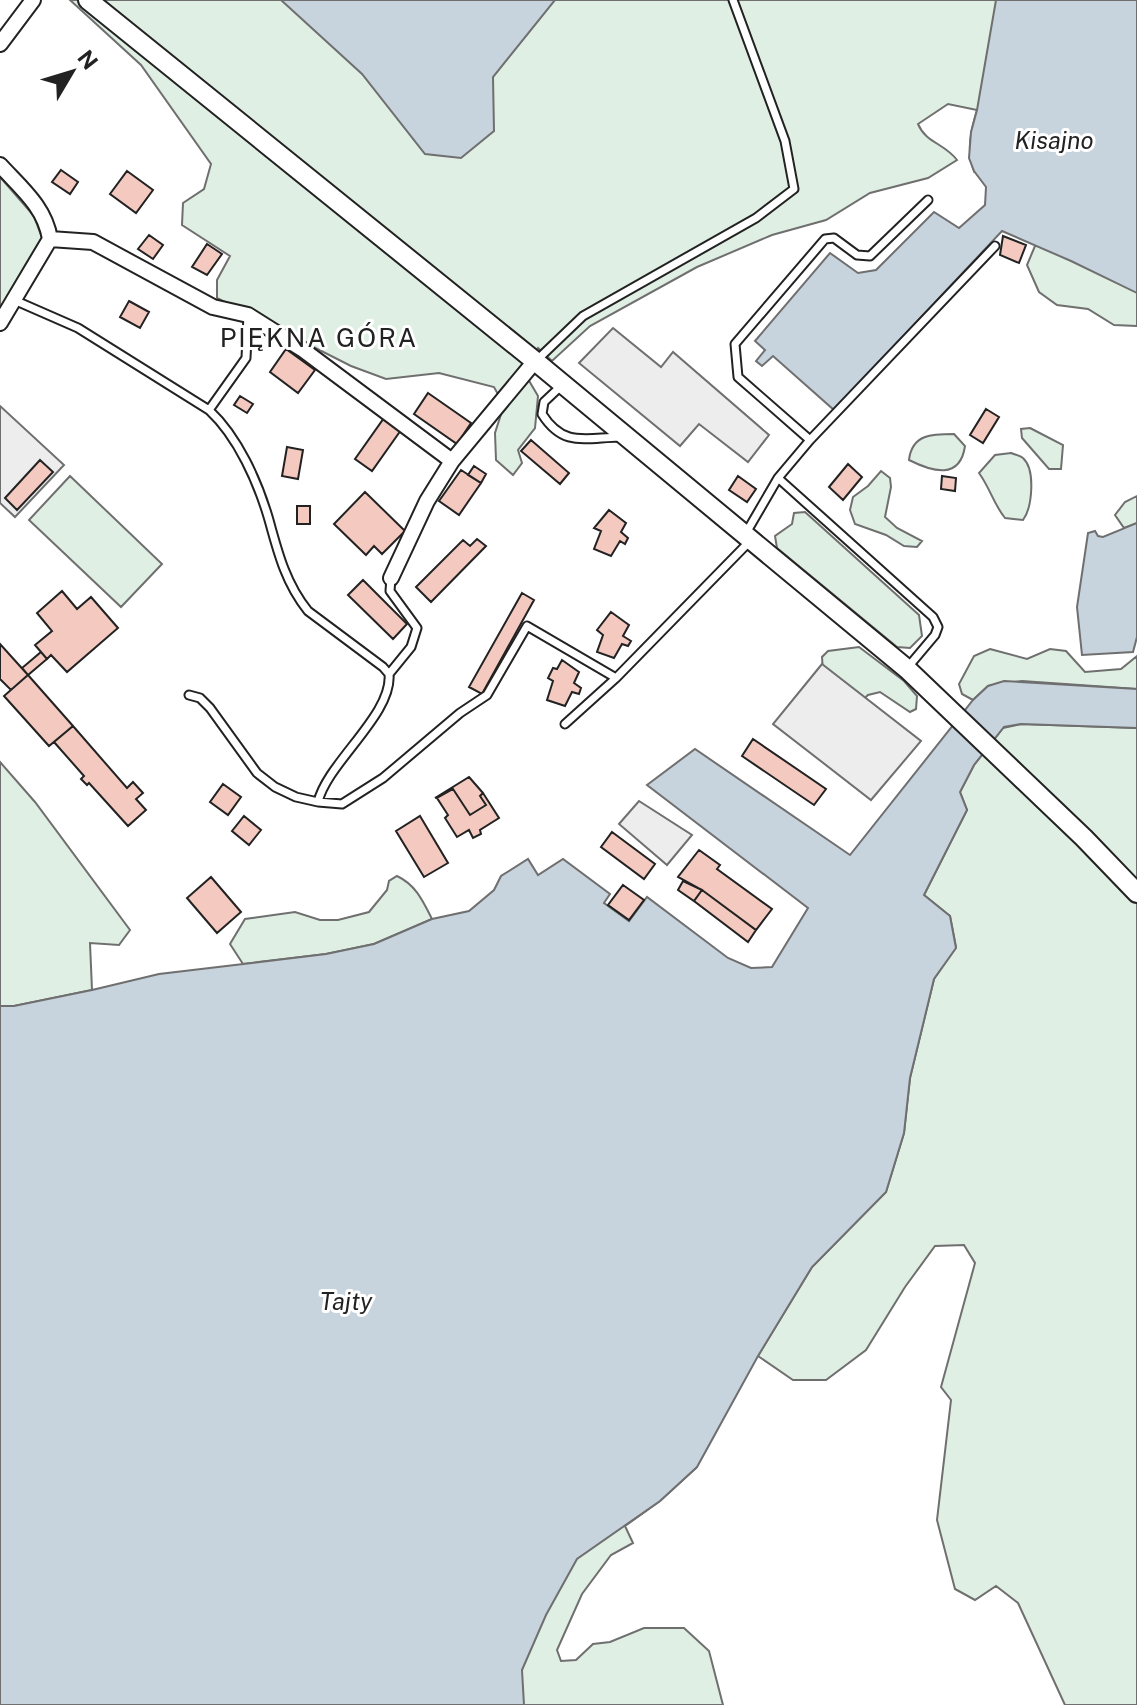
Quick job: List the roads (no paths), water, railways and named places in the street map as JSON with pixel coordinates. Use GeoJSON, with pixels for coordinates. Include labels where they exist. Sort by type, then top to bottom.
{"type":"FeatureCollection","features":[{"type":"Feature","properties":{"kind":"main road"},"geometry":{"type":"LineString","coordinates":[[88,0],[535,361],[907,669],[1137,893]]}},
{"type":"Feature","properties":{"kind":"street"},"geometry":{"type":"LineString","coordinates":[[0,44],[33,0]]}},
{"type":"Feature","properties":{"kind":"street"},"geometry":{"type":"LineString","coordinates":[[0,165],[37,205],[48,223],[50,239],[0,323]]}},
{"type":"Feature","properties":{"kind":"street"},"geometry":{"type":"LineString","coordinates":[[50,239],[93,242],[213,307],[248,315],[302,349],[452,461]]}},
{"type":"Feature","properties":{"kind":"street"},"geometry":{"type":"LineString","coordinates":[[391,578],[427,501],[452,461],[535,361]]}},
{"type":"Feature","properties":{"kind":"lane"},"geometry":{"type":"LineString","coordinates":[[535,361],[583,316],[756,218],[794,189],[785,141],[733,0]]}},
{"type":"Feature","properties":{"kind":"lane"},"geometry":{"type":"LineString","coordinates":[[810,440],[738,377],[735,344],[825,239],[834,238],[857,255],[870,256],[928,200]]}},
{"type":"Feature","properties":{"kind":"lane"},"geometry":{"type":"LineString","coordinates":[[565,724],[616,678],[748,537],[778,478],[810,440],[995,246]]}},
{"type":"Feature","properties":{"kind":"lane"},"geometry":{"type":"LineString","coordinates":[[14,300],[78,328],[209,410],[224,424],[241,453],[268,518],[289,584],[299,600],[308,611],[389,674]]}},
{"type":"Feature","properties":{"kind":"lane"},"geometry":{"type":"LineString","coordinates":[[209,410],[246,358],[248,315]]}},
{"type":"Feature","properties":{"kind":"lane"},"geometry":{"type":"LineString","coordinates":[[563,385],[544,402],[542,414],[552,429],[566,438],[627,437]]}},
{"type":"Feature","properties":{"kind":"lane"},"geometry":{"type":"LineString","coordinates":[[778,478],[933,617],[938,627],[935,635],[907,669]]}},
{"type":"Feature","properties":{"kind":"lane"},"geometry":{"type":"LineString","coordinates":[[318,802],[323,789],[372,719],[388,690],[389,674],[411,647],[417,628],[390,591],[391,578]]}},
{"type":"Feature","properties":{"kind":"lane"},"geometry":{"type":"LineString","coordinates":[[189,695],[200,698],[210,708],[257,773],[275,787],[296,797],[342,804],[487,695],[527,626],[616,678]]}},
{"type":"Feature","properties":{"kind":"water"},"geometry":{"type":"Polygon","coordinates":[[[281,0],[555,0],[493,77],[494,131],[461,158],[425,154],[362,74],[281,0]]]}},
{"type":"Feature","properties":{"kind":"water","name":"Kisajno"},"geometry":{"type":"Polygon","coordinates":[[[996,0],[1137,0],[1137,293],[1002,231],[834,410],[773,356],[762,366],[756,361],[765,350],[755,341],[830,253],[858,273],[876,270],[934,212],[959,228],[985,205],[986,187],[969,158],[971,132],[996,0]]]}},
{"type":"Feature","properties":{"kind":"water"},"geometry":{"type":"Polygon","coordinates":[[[1137,523],[1137,637],[1133,652],[1082,655],[1077,607],[1088,533],[1095,531],[1103,537],[1137,523]]]}},
{"type":"Feature","properties":{"kind":"water","name":"Tajty"},"geometry":{"type":"Polygon","coordinates":[[[1004,681],[1137,689],[1137,728],[1021,724],[1004,727],[974,765],[960,792],[967,810],[924,895],[950,916],[956,948],[934,979],[910,1078],[904,1133],[886,1192],[812,1267],[758,1356],[697,1467],[660,1501],[577,1559],[546,1615],[522,1670],[524,1705],[0,1705],[0,1006],[14,1006],[159,974],[326,954],[374,944],[432,919],[469,911],[494,890],[501,876],[528,859],[538,875],[563,859],[610,894],[604,903],[629,921],[647,897],[728,958],[751,968],[772,967],[808,908],[647,785],[695,749],[850,855],[973,700],[988,686],[1004,681]]]}},
{"type":"Feature","properties":{"kind":"district","name":"PIĘKNA GÓRA"},"geometry":{"type":"Point","coordinates":[319,337]}}]}
